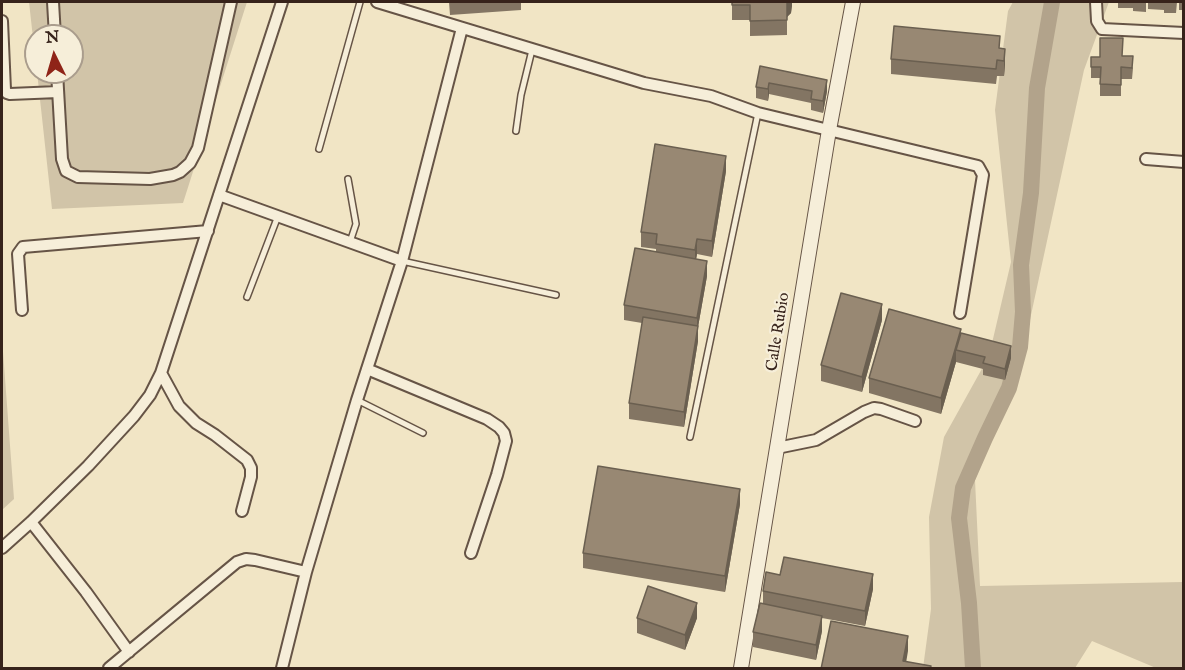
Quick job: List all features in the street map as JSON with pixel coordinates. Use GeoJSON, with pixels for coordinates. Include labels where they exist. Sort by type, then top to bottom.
{"type":"FeatureCollection","features":[{"type":"Feature","properties":{"kind":"street"},"geometry":{"type":"LineString","coordinates":[[53,2],[54,24]]}},
{"type":"Feature","properties":{"kind":"street"},"geometry":{"type":"LineString","coordinates":[[58,84],[62,159],[66,171],[71,175],[150,179],[180,172],[190,163],[198,148],[231,2]]}},
{"type":"Feature","properties":{"kind":"street"},"geometry":{"type":"LineString","coordinates":[[2,548],[31,522],[134,416],[150,395],[161,374],[282,2]]}},
{"type":"Feature","properties":{"kind":"street"},"geometry":{"type":"LineString","coordinates":[[377,2],[644,83],[711,96],[758,113],[972,164],[981,170],[983,175],[960,313]]}},
{"type":"Feature","properties":{"kind":"street","name":"Calle Rubio"},"geometry":{"type":"LineString","coordinates":[[741,669],[829,130],[853,2]]}},
{"type":"Feature","properties":{"kind":"street"},"geometry":{"type":"LineString","coordinates":[[1096,2],[1097,21],[1102,29],[1184,33]]}},
{"type":"Feature","properties":{"kind":"street"},"geometry":{"type":"LineString","coordinates":[[2,21],[4,93],[58,92]]}},
{"type":"Feature","properties":{"kind":"street"},"geometry":{"type":"LineString","coordinates":[[282,669],[306,572],[357,400],[402,261],[462,28]]}},
{"type":"Feature","properties":{"kind":"street"},"geometry":{"type":"LineString","coordinates":[[1146,159],[1184,162]]}},
{"type":"Feature","properties":{"kind":"street"},"geometry":{"type":"LineString","coordinates":[[219,195],[402,261]]}},
{"type":"Feature","properties":{"kind":"street"},"geometry":{"type":"LineString","coordinates":[[21,310],[18,254],[23,247],[208,231]]}},
{"type":"Feature","properties":{"kind":"street"},"geometry":{"type":"LineString","coordinates":[[367,369],[487,419],[504,433],[506,441],[497,475],[471,553]]}},
{"type":"Feature","properties":{"kind":"street"},"geometry":{"type":"LineString","coordinates":[[161,374],[184,412],[248,460],[251,477],[243,511]]}},
{"type":"Feature","properties":{"kind":"street"},"geometry":{"type":"LineString","coordinates":[[777,448],[816,440],[864,411],[874,408],[915,421]]}},
{"type":"Feature","properties":{"kind":"street"},"geometry":{"type":"LineString","coordinates":[[31,522],[129,652]]}},
{"type":"Feature","properties":{"kind":"street"},"geometry":{"type":"LineString","coordinates":[[109,669],[237,562],[246,559],[255,560],[306,572]]}},
{"type":"Feature","properties":{"kind":"lane"},"geometry":{"type":"LineString","coordinates":[[319,149],[360,2]]}},
{"type":"Feature","properties":{"kind":"lane"},"geometry":{"type":"LineString","coordinates":[[516,131],[521,95],[532,50]]}},
{"type":"Feature","properties":{"kind":"lane"},"geometry":{"type":"LineString","coordinates":[[690,437],[758,113]]}},
{"type":"Feature","properties":{"kind":"lane"},"geometry":{"type":"LineString","coordinates":[[348,179],[356,224],[350,242]]}},
{"type":"Feature","properties":{"kind":"lane"},"geometry":{"type":"LineString","coordinates":[[247,297],[278,216]]}},
{"type":"Feature","properties":{"kind":"lane"},"geometry":{"type":"LineString","coordinates":[[402,261],[556,296]]}},
{"type":"Feature","properties":{"kind":"lane"},"geometry":{"type":"LineString","coordinates":[[357,400],[423,433]]}},
{"type":"Feature","properties":{"kind":"shaded area"},"geometry":{"type":"Polygon","coordinates":[[[29,2],[247,2],[183,203],[52,209],[38,84],[84,84],[84,24],[31,24],[29,2]]]}},
{"type":"Feature","properties":{"kind":"shaded area"},"geometry":{"type":"Polygon","coordinates":[[[1013,2],[1109,2],[1084,70],[1018,375],[975,480],[980,586],[1183,582],[1183,668],[1156,668],[1092,641],[1075,668],[923,668],[931,609],[929,517],[944,437],[989,356],[1011,262],[995,110],[1008,11],[1013,2]]]}},
{"type":"Feature","properties":{"kind":"shaded area"},"geometry":{"type":"Polygon","coordinates":[[[2,338],[14,499],[2,510],[2,338]]]}},
{"type":"Feature","properties":{"kind":"building"},"geometry":{"type":"Polygon","coordinates":[[[732,2],[787,2],[787,20],[750,21],[750,5],[732,5],[732,2]]]}},
{"type":"Feature","properties":{"kind":"building"},"geometry":{"type":"Polygon","coordinates":[[[894,26],[1000,36],[999,48],[1005,49],[1004,61],[997,60],[996,69],[891,59],[894,26]]]}},
{"type":"Feature","properties":{"kind":"building"},"geometry":{"type":"Polygon","coordinates":[[[1100,38],[1123,38],[1122,56],[1133,56],[1132,68],[1121,67],[1121,85],[1100,84],[1101,67],[1091,67],[1091,57],[1100,57],[1100,38]]]}},
{"type":"Feature","properties":{"kind":"building"},"geometry":{"type":"Polygon","coordinates":[[[760,66],[827,80],[823,101],[811,99],[812,91],[769,83],[768,89],[756,87],[760,66]]]}},
{"type":"Feature","properties":{"kind":"building"},"geometry":{"type":"Polygon","coordinates":[[[655,144],[726,156],[712,241],[697,239],[695,250],[656,244],[657,234],[641,232],[655,144]]]}},
{"type":"Feature","properties":{"kind":"building"},"geometry":{"type":"Polygon","coordinates":[[[635,248],[707,261],[697,318],[624,305],[635,248]]]}},
{"type":"Feature","properties":{"kind":"building"},"geometry":{"type":"Polygon","coordinates":[[[841,293],[882,304],[862,377],[821,365],[841,293]]]}},
{"type":"Feature","properties":{"kind":"building"},"geometry":{"type":"Polygon","coordinates":[[[889,309],[961,329],[941,398],[869,378],[889,309]]]}},
{"type":"Feature","properties":{"kind":"building"},"geometry":{"type":"Polygon","coordinates":[[[643,317],[698,326],[684,412],[629,403],[643,317]]]}},
{"type":"Feature","properties":{"kind":"building"},"geometry":{"type":"Polygon","coordinates":[[[961,333],[1011,346],[1005,369],[983,363],[985,357],[956,350],[961,333]]]}},
{"type":"Feature","properties":{"kind":"building"},"geometry":{"type":"Polygon","coordinates":[[[598,466],[740,489],[725,576],[583,553],[598,466]]]}},
{"type":"Feature","properties":{"kind":"building"},"geometry":{"type":"Polygon","coordinates":[[[784,557],[873,574],[865,611],[763,591],[766,572],[780,575],[784,557]]]}},
{"type":"Feature","properties":{"kind":"building"},"geometry":{"type":"Polygon","coordinates":[[[648,586],[697,603],[685,635],[637,618],[648,586]]]}},
{"type":"Feature","properties":{"kind":"building"},"geometry":{"type":"Polygon","coordinates":[[[760,603],[822,616],[816,645],[753,632],[760,603]]]}},
{"type":"Feature","properties":{"kind":"building"},"geometry":{"type":"Polygon","coordinates":[[[831,621],[908,636],[903,661],[931,666],[930,669],[821,669],[831,621]]]}},
{"type":"Feature","properties":{"kind":"waterway"},"geometry":{"type":"LineString","coordinates":[[973,668],[969,603],[959,518],[963,488],[1009,388],[1020,347],[1023,312],[1021,265],[1031,193],[1037,88],[1052,2]]}}]}
